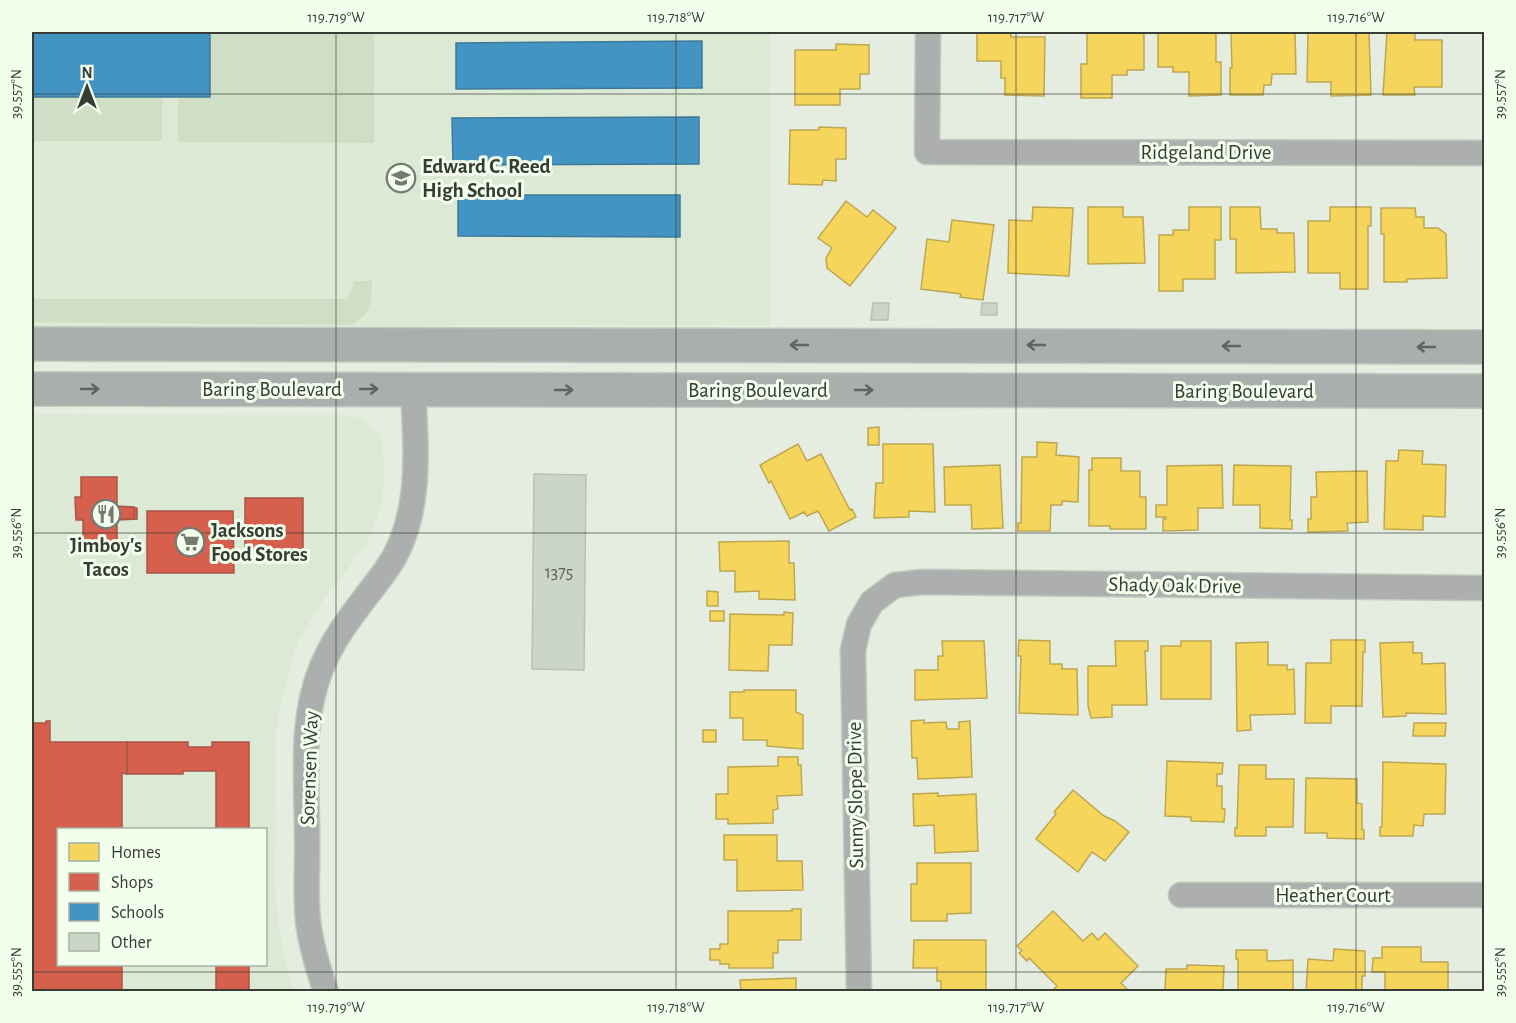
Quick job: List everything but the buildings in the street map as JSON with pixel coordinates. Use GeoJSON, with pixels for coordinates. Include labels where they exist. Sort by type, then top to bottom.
{"type":"FeatureCollection","features":[{"type":"Feature","properties":{"kind":"main road"},"geometry":{"type":"LineString","coordinates":[[32,344],[1485,347]]}},
{"type":"Feature","properties":{"kind":"main road"},"geometry":{"type":"LineString","coordinates":[[412,344],[412,389]]}},
{"type":"Feature","properties":{"kind":"main road","name":"Baring Boulevard"},"geometry":{"type":"LineString","coordinates":[[32,389],[1485,391]]}},
{"type":"Feature","properties":{"kind":"street","name":"Ridgeland Drive"},"geometry":{"type":"LineString","coordinates":[[928,32],[927,152],[1485,153]]}},
{"type":"Feature","properties":{"kind":"street","name":"Sorensen Way"},"geometry":{"type":"LineString","coordinates":[[326,992],[318,972],[308,922],[306,742],[310,703],[333,644],[368,591],[387,569],[406,527],[413,493],[415,444],[412,389]]}},
{"type":"Feature","properties":{"kind":"street","name":"Shady Oak Drive"},"geometry":{"type":"LineString","coordinates":[[872,602],[895,585],[923,582],[1485,588]]}},
{"type":"Feature","properties":{"kind":"street","name":"Sunny Slope Drive"},"geometry":{"type":"LineString","coordinates":[[859,992],[853,650],[859,624],[872,602]]}},
{"type":"Feature","properties":{"kind":"street","name":"Heather Court"},"geometry":{"type":"LineString","coordinates":[[1181,895],[1485,895]]}},
{"type":"Feature","properties":{"kind":"shaded area","name":"Edward C. Reed High School"},"geometry":{"type":"Polygon","coordinates":[[[32,32],[770,32],[770,325],[32,326],[32,32]]]}},
{"type":"Feature","properties":{"kind":"shaded area"},"geometry":{"type":"Polygon","coordinates":[[[210,32],[374,32],[374,143],[178,142],[178,97],[210,97],[210,32]]]}},
{"type":"Feature","properties":{"kind":"shaded area"},"geometry":{"type":"Polygon","coordinates":[[[32,97],[162,97],[162,141],[32,141],[32,97]]]}},
{"type":"Feature","properties":{"kind":"shaded area"},"geometry":{"type":"Polygon","coordinates":[[[355,281],[372,281],[372,289],[367,311],[353,325],[32,322],[32,299],[347,299],[355,281]]]}},
{"type":"Feature","properties":{"kind":"shaded area"},"geometry":{"type":"Polygon","coordinates":[[[32,414],[348,415],[364,421],[380,434],[385,471],[382,503],[370,537],[317,609],[297,645],[283,692],[276,732],[275,885],[279,928],[288,972],[295,991],[32,992],[32,414]]]}},
{"type":"Feature","properties":{"kind":"place","name":"Edward C. Reed High School"},"geometry":{"type":"Point","coordinates":[401,178]}},
{"type":"Feature","properties":{"kind":"place","name":"Jimboy's Tacos"},"geometry":{"type":"Point","coordinates":[106,514]}},
{"type":"Feature","properties":{"kind":"place","name":"Jacksons Food Stores"},"geometry":{"type":"Point","coordinates":[190,542]}}]}
